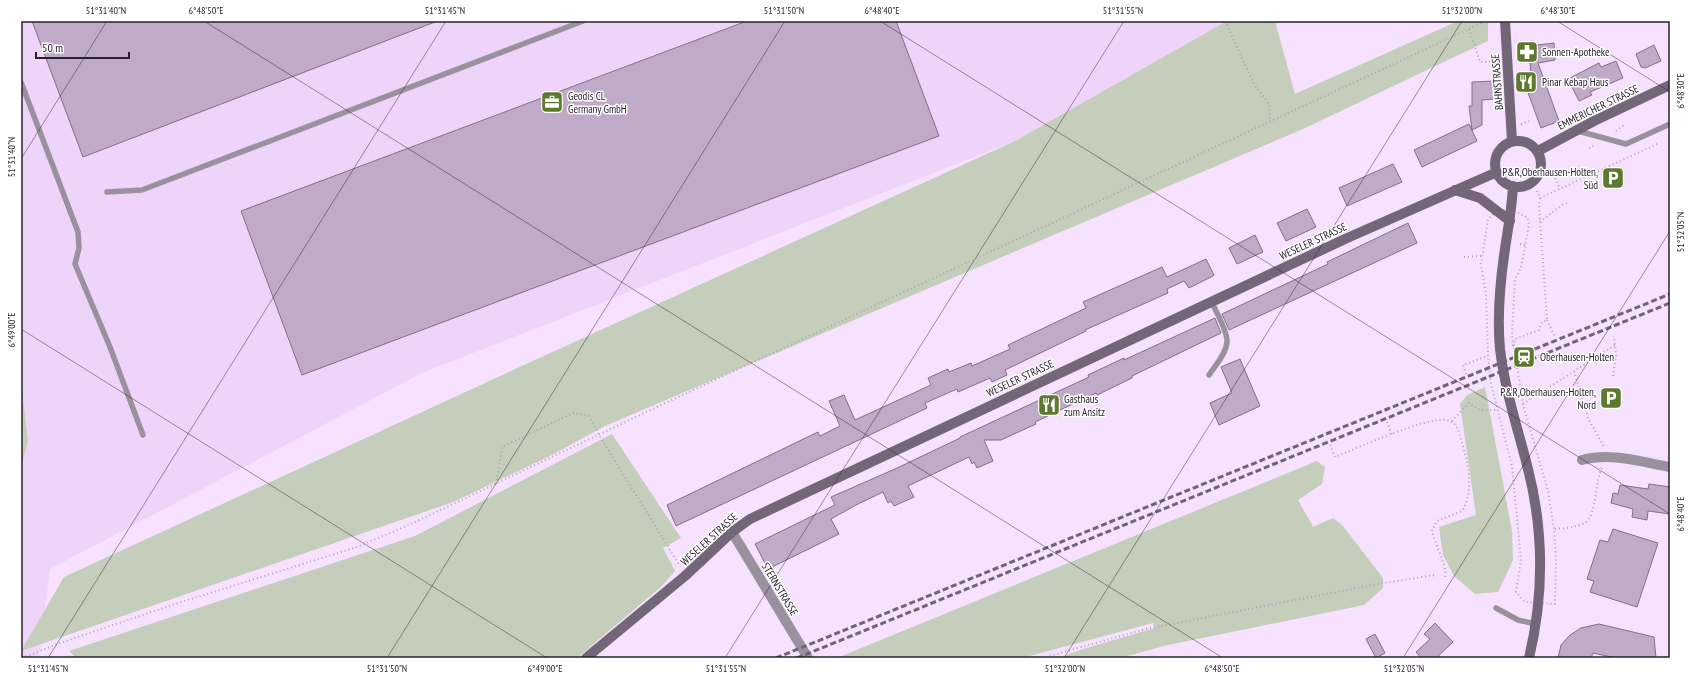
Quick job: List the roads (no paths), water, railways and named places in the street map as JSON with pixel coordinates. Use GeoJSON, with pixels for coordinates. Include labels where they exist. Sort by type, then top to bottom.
{"type":"FeatureCollection","features":[{"type":"Feature","properties":{"kind":"main road","name":"BAHNSTRASSE"},"geometry":{"type":"LineString","coordinates":[[1505,21],[1512,141]]}},
{"type":"Feature","properties":{"kind":"main road","name":"EMMERICHER STRASSE"},"geometry":{"type":"LineString","coordinates":[[1538,151],[1670,85]]}},
{"type":"Feature","properties":{"kind":"main road"},"geometry":{"type":"LineString","coordinates":[[1512,141],[1525,141],[1534,146],[1538,151],[1542,165],[1537,177],[1530,184],[1521,187],[1513,186],[1502,180],[1495,165],[1498,153],[1505,145],[1512,141]]}},
{"type":"Feature","properties":{"kind":"main road","name":"WESELER STRASSE"},"geometry":{"type":"LineString","coordinates":[[586,658],[685,576],[732,532],[750,519],[1211,301],[1367,229],[1497,172]]}},
{"type":"Feature","properties":{"kind":"main road"},"geometry":{"type":"LineString","coordinates":[[1513,186],[1510,222],[1501,281],[1499,334],[1506,389],[1528,469],[1538,525],[1541,556],[1539,603],[1529,658]]}},
{"type":"Feature","properties":{"kind":"main road"},"geometry":{"type":"LineString","coordinates":[[1455,190],[1480,198],[1510,222]]}},
{"type":"Feature","properties":{"kind":"street"},"geometry":{"type":"LineString","coordinates":[[1582,460],[1594,457],[1608,457],[1670,467]]}},
{"type":"Feature","properties":{"kind":"street","name":"STERNSTRASSE"},"geometry":{"type":"LineString","coordinates":[[732,532],[808,658]]}},
{"type":"Feature","properties":{"kind":"lane"},"geometry":{"type":"LineString","coordinates":[[107,192],[142,190],[583,21]]}},
{"type":"Feature","properties":{"kind":"lane"},"geometry":{"type":"LineString","coordinates":[[21,82],[78,232],[79,248],[75,264],[110,347],[143,435]]}},
{"type":"Feature","properties":{"kind":"lane"},"geometry":{"type":"LineString","coordinates":[[1576,131],[1626,144],[1670,124]]}},
{"type":"Feature","properties":{"kind":"lane"},"geometry":{"type":"LineString","coordinates":[[1209,376],[1224,351],[1227,342],[1226,334],[1211,301]]}},
{"type":"Feature","properties":{"kind":"lane"},"geometry":{"type":"LineString","coordinates":[[1496,608],[1518,620],[1536,624]]}},
{"type":"Feature","properties":{"kind":"railway"},"geometry":{"type":"LineString","coordinates":[[776,658],[1670,294]]}},
{"type":"Feature","properties":{"kind":"railway"},"geometry":{"type":"LineString","coordinates":[[797,658],[1670,303]]}},
{"type":"Feature","properties":{"kind":"place","name":"Sonnen-Apotheke"},"geometry":{"type":"Point","coordinates":[1527,52]}},
{"type":"Feature","properties":{"kind":"place","name":"Pinar Kebap Haus"},"geometry":{"type":"Point","coordinates":[1526,82]}},
{"type":"Feature","properties":{"kind":"place","name":"Geodis CL Germany GmbH"},"geometry":{"type":"Point","coordinates":[552,102]}},
{"type":"Feature","properties":{"kind":"place","name":"P&R,Oberhausen-Holten, Süd"},"geometry":{"type":"Point","coordinates":[1613,178]}},
{"type":"Feature","properties":{"kind":"place","name":"Oberhausen-Holten"},"geometry":{"type":"Point","coordinates":[1524,357]}},
{"type":"Feature","properties":{"kind":"place","name":"P&R,Oberhausen-Holten, Nord"},"geometry":{"type":"Point","coordinates":[1611,398]}},
{"type":"Feature","properties":{"kind":"place","name":"Gasthaus zum Ansitz"},"geometry":{"type":"Point","coordinates":[1049,405]}}]}
